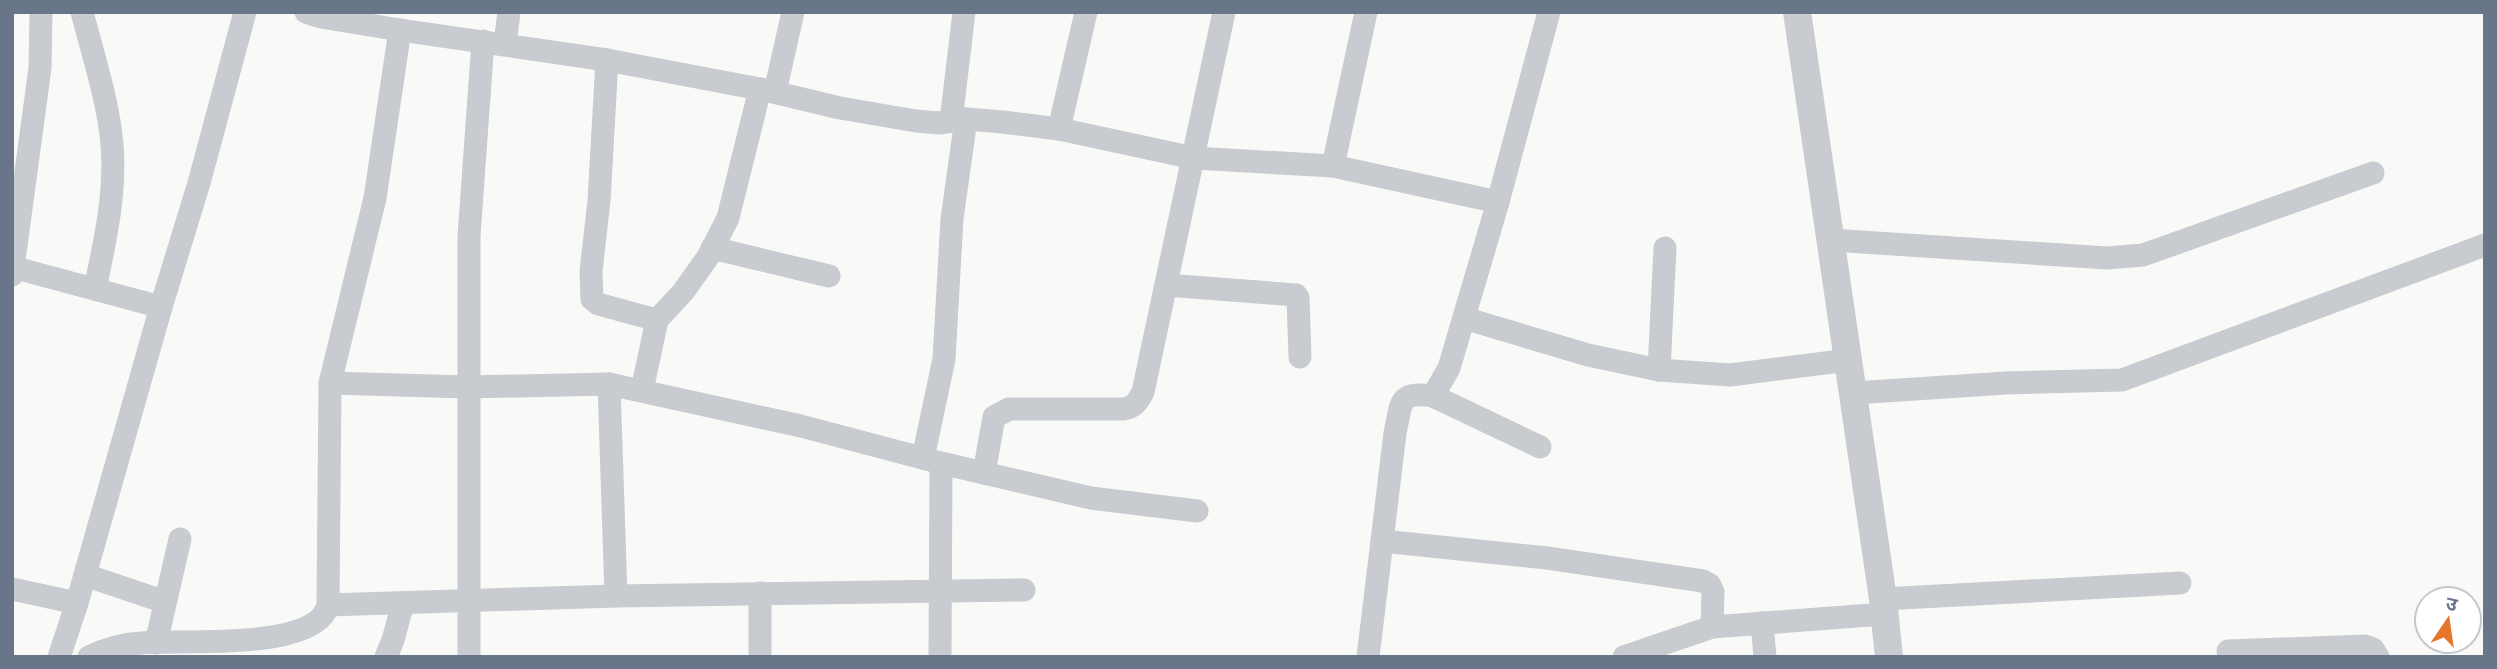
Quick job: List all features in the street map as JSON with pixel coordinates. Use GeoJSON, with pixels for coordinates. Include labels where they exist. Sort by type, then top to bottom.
{"type":"FeatureCollection","features":[{"type":"Feature","properties":{"kind":"street"},"geometry":{"type":"LineString","coordinates":[[41,12],[40,68],[13,270],[161,307]]}},
{"type":"Feature","properties":{"kind":"street"},"geometry":{"type":"LineString","coordinates":[[82,12],[112,144],[113,182],[109,222],[95,289]]}},
{"type":"Feature","properties":{"kind":"street"},"geometry":{"type":"LineString","coordinates":[[59,657],[200,183],[245,12]]}},
{"type":"Feature","properties":{"kind":"street"},"geometry":{"type":"LineString","coordinates":[[469,657],[469,236],[494,43],[509,12]]}},
{"type":"Feature","properties":{"kind":"street"},"geometry":{"type":"LineString","coordinates":[[642,390],[657,320],[683,292],[728,218],[793,12]]}},
{"type":"Feature","properties":{"kind":"street"},"geometry":{"type":"LineString","coordinates":[[940,657],[941,590],[932,461],[944,359],[964,12]]}},
{"type":"Feature","properties":{"kind":"street"},"geometry":{"type":"LineString","coordinates":[[1059,129],[1086,12]]}},
{"type":"Feature","properties":{"kind":"street"},"geometry":{"type":"LineString","coordinates":[[984,473],[994,417],[1001,412],[1009,409],[1124,409],[1139,401],[1224,12]]}},
{"type":"Feature","properties":{"kind":"street"},"geometry":{"type":"LineString","coordinates":[[1333,166],[1366,12]]}},
{"type":"Feature","properties":{"kind":"street"},"geometry":{"type":"LineString","coordinates":[[1433,396],[1449,369],[1498,202],[1549,12]]}},
{"type":"Feature","properties":{"kind":"street"},"geometry":{"type":"LineString","coordinates":[[1797,12],[1854,393],[1889,657]]}},
{"type":"Feature","properties":{"kind":"street"},"geometry":{"type":"LineString","coordinates":[[316,14],[400,30],[607,60],[916,121],[958,120],[1059,129],[1194,158],[1333,166],[1498,202]]}},
{"type":"Feature","properties":{"kind":"street"},"geometry":{"type":"LineString","coordinates":[[89,657],[118,646],[231,642],[284,635],[317,621],[326,614],[330,383],[375,198],[400,30]]}},
{"type":"Feature","properties":{"kind":"street"},"geometry":{"type":"LineString","coordinates":[[607,60],[599,201],[591,271],[592,299],[598,304],[657,320]]}},
{"type":"Feature","properties":{"kind":"street"},"geometry":{"type":"LineString","coordinates":[[1831,240],[2107,258],[2143,255],[2373,173]]}},
{"type":"Feature","properties":{"kind":"street"},"geometry":{"type":"LineString","coordinates":[[1854,393],[2006,383],[2122,380],[2485,245]]}},
{"type":"Feature","properties":{"kind":"street"},"geometry":{"type":"LineString","coordinates":[[712,248],[829,276]]}},
{"type":"Feature","properties":{"kind":"street"},"geometry":{"type":"LineString","coordinates":[[1659,370],[1665,248]]}},
{"type":"Feature","properties":{"kind":"street"},"geometry":{"type":"LineString","coordinates":[[1166,285],[1296,295],[1300,357]]}},
{"type":"Feature","properties":{"kind":"street"},"geometry":{"type":"LineString","coordinates":[[1464,318],[1588,355],[1659,370],[1730,375],[1849,360]]}},
{"type":"Feature","properties":{"kind":"street"},"geometry":{"type":"LineString","coordinates":[[330,383],[467,387],[609,384],[801,426],[932,461],[1091,498],[1197,511]]}},
{"type":"Feature","properties":{"kind":"street"},"geometry":{"type":"LineString","coordinates":[[609,384],[616,596]]}},
{"type":"Feature","properties":{"kind":"street"},"geometry":{"type":"LineString","coordinates":[[1368,657],[1395,433],[1401,406],[1406,397],[1414,393],[1433,396],[1540,447]]}},
{"type":"Feature","properties":{"kind":"street"},"geometry":{"type":"LineString","coordinates":[[156,643],[180,539]]}},
{"type":"Feature","properties":{"kind":"street"},"geometry":{"type":"LineString","coordinates":[[1382,541],[1547,558],[1703,581],[1710,585],[1713,592],[1712,626]]}},
{"type":"Feature","properties":{"kind":"street"},"geometry":{"type":"LineString","coordinates":[[85,575],[165,602]]}},
{"type":"Feature","properties":{"kind":"street"},"geometry":{"type":"LineString","coordinates":[[1624,657],[1712,626],[1762,624],[1884,606],[2180,583]]}},
{"type":"Feature","properties":{"kind":"street"},"geometry":{"type":"LineString","coordinates":[[12,589],[77,603]]}},
{"type":"Feature","properties":{"kind":"street"},"geometry":{"type":"LineString","coordinates":[[328,605],[616,596],[1024,590]]}},
{"type":"Feature","properties":{"kind":"street"},"geometry":{"type":"LineString","coordinates":[[760,593],[760,657]]}},
{"type":"Feature","properties":{"kind":"street"},"geometry":{"type":"LineString","coordinates":[[386,657],[403,603]]}},
{"type":"Feature","properties":{"kind":"street"},"geometry":{"type":"LineString","coordinates":[[1762,624],[1765,657]]}},
{"type":"Feature","properties":{"kind":"street"},"geometry":{"type":"LineString","coordinates":[[2228,651],[2365,646],[2372,649],[2378,657]]}}]}
